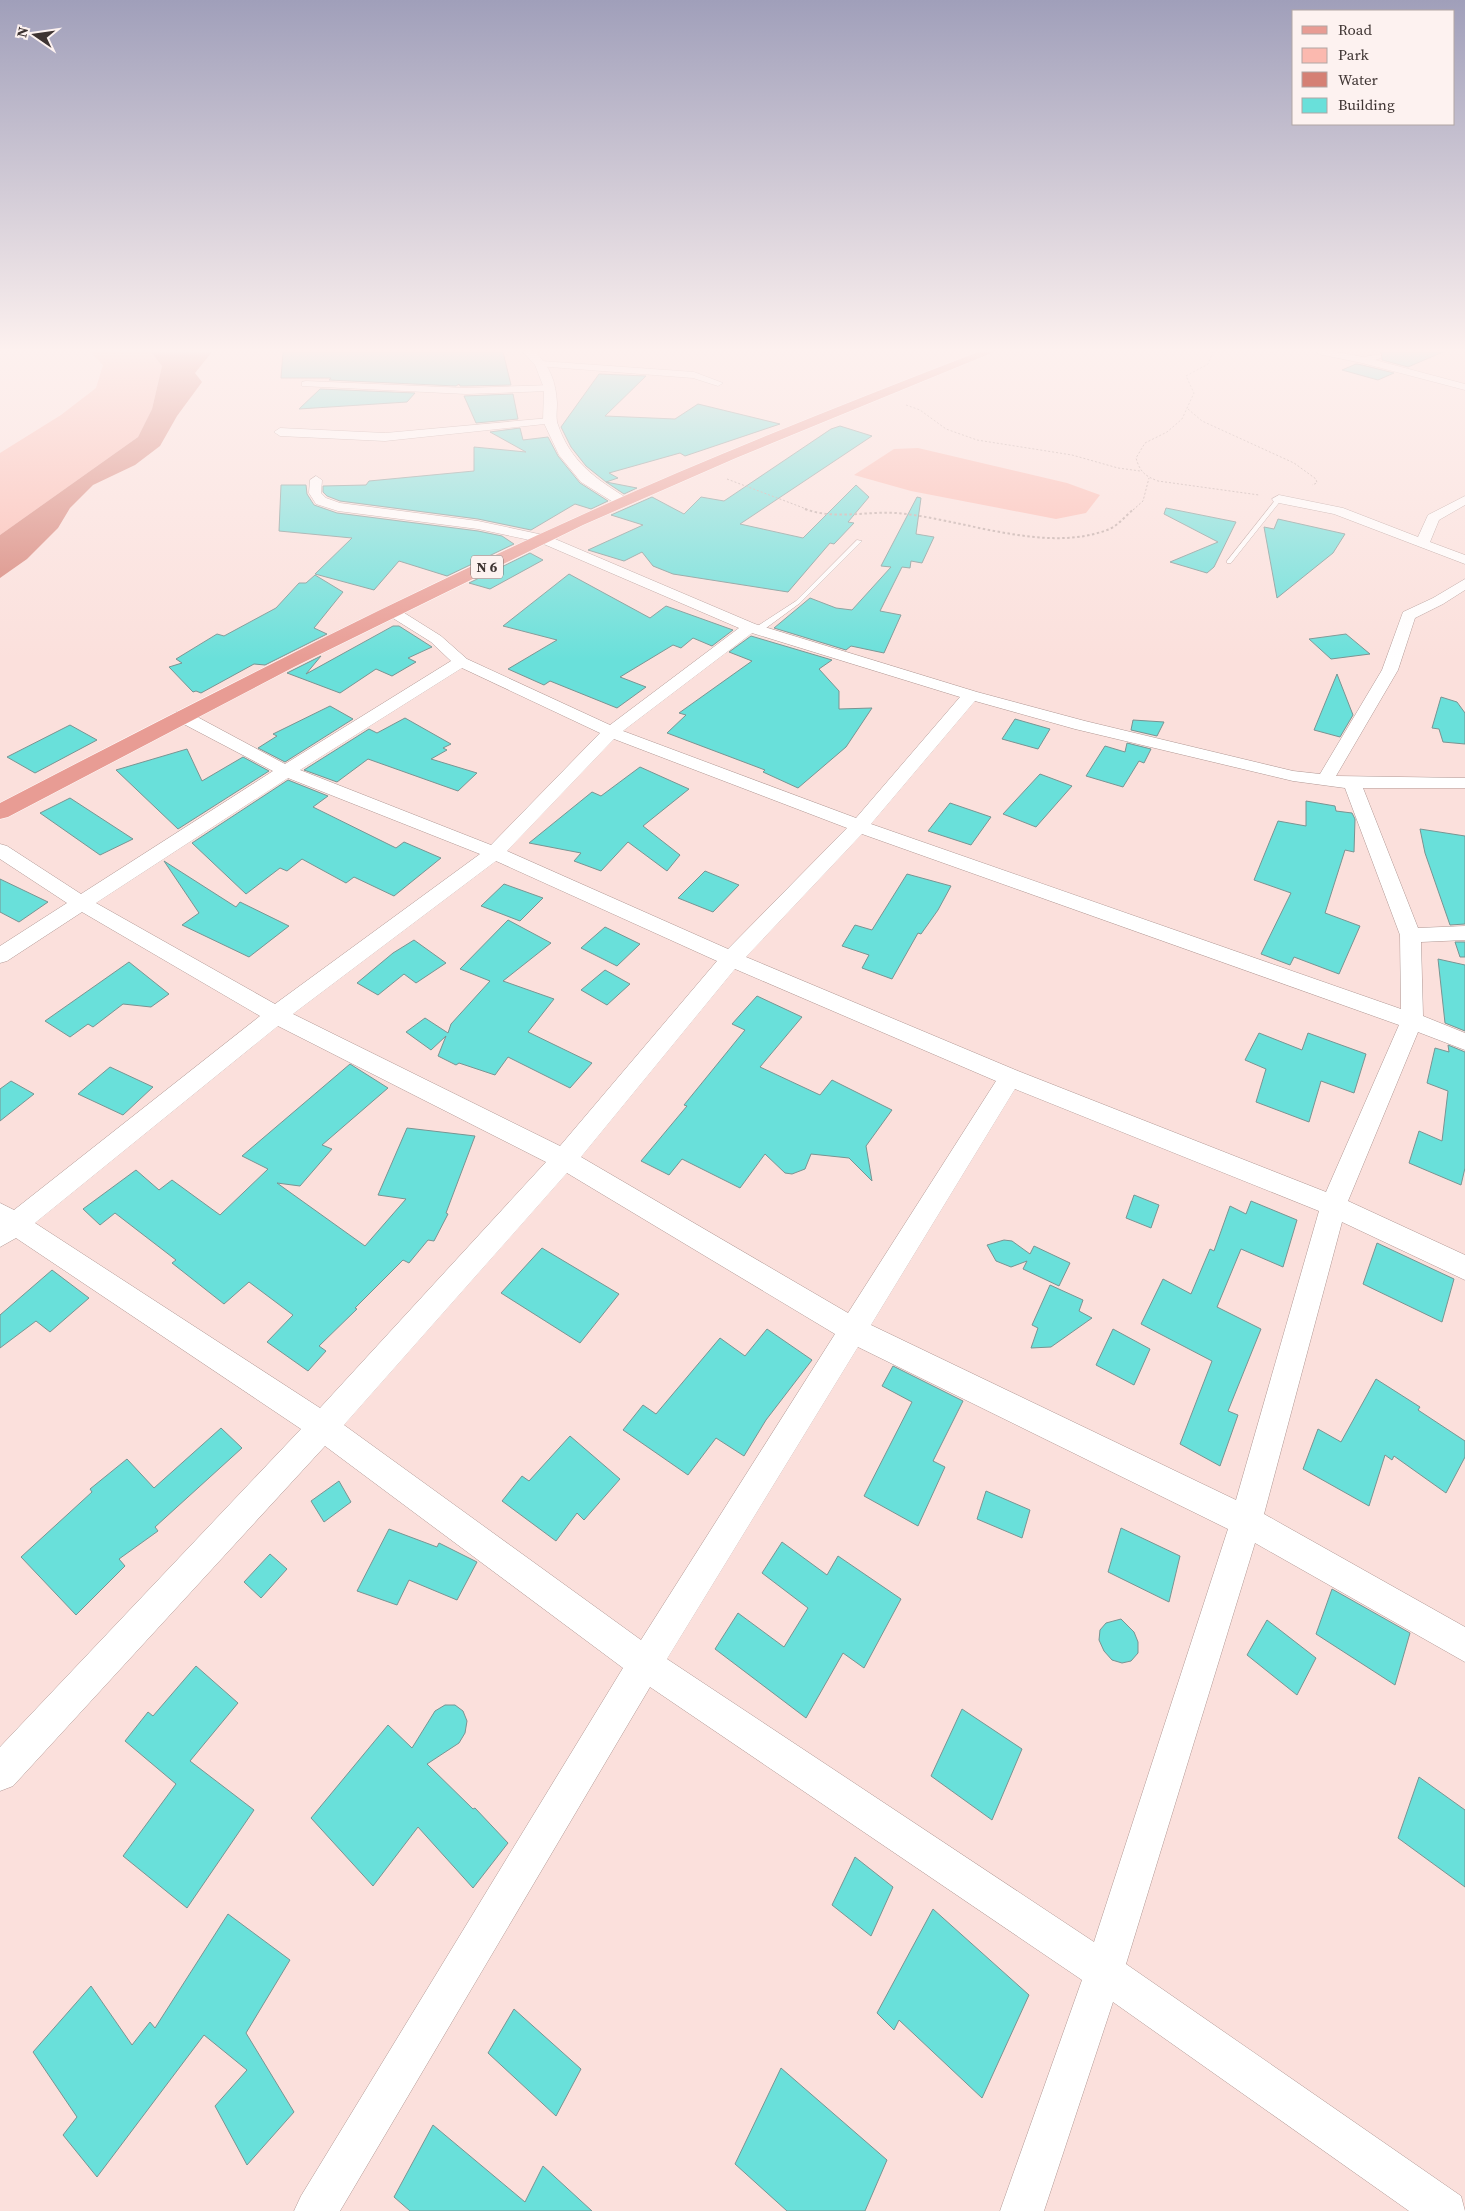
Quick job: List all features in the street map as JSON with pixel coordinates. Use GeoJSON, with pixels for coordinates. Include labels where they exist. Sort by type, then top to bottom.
{"type":"FeatureCollection","features":[{"type":"Feature","properties":{"kind":"main road","name":"N 6"},"geometry":{"type":"LineString","coordinates":[[0,812],[182,716],[393,612],[623,502],[734,455]]}},
{"type":"Feature","properties":{"kind":"street"},"geometry":{"type":"LineString","coordinates":[[566,455],[586,479],[623,502]]}},
{"type":"Feature","properties":{"kind":"street"},"geometry":{"type":"LineString","coordinates":[[316,480],[314,493],[321,501],[338,508],[478,525],[543,540],[754,628],[971,695],[1081,725],[1283,774],[1352,783],[1465,783]]}},
{"type":"Feature","properties":{"kind":"street"},"geometry":{"type":"LineString","coordinates":[[1279,499],[1338,511],[1465,560]]}},
{"type":"Feature","properties":{"kind":"street"},"geometry":{"type":"LineString","coordinates":[[1422,543],[1433,518],[1465,500]]}},
{"type":"Feature","properties":{"kind":"street"},"geometry":{"type":"LineString","coordinates":[[1325,780],[1390,670],[1408,615],[1438,601],[1465,583]]}},
{"type":"Feature","properties":{"kind":"street"},"geometry":{"type":"LineString","coordinates":[[393,612],[436,640],[461,662],[610,732],[859,826],[1412,1021],[1465,1042]]}},
{"type":"Feature","properties":{"kind":"street"},"geometry":{"type":"LineString","coordinates":[[754,628],[610,732],[494,852],[276,1015],[5,1225],[323,1426],[645,1664],[1104,1972],[1446,2211]]}},
{"type":"Feature","properties":{"kind":"street"},"geometry":{"type":"LineString","coordinates":[[0,956],[461,662]]}},
{"type":"Feature","properties":{"kind":"street"},"geometry":{"type":"LineString","coordinates":[[0,1773],[323,1426],[564,1159],[732,959],[859,826],[971,695]]}},
{"type":"Feature","properties":{"kind":"street"},"geometry":{"type":"LineString","coordinates":[[182,716],[286,772],[494,852],[732,959],[1010,1077],[1333,1206],[1465,1268]]}},
{"type":"Feature","properties":{"kind":"street"},"geometry":{"type":"LineString","coordinates":[[1022,2211],[1104,1972],[1246,1520],[1333,1206],[1412,1021],[1410,935],[1352,783]]}},
{"type":"Feature","properties":{"kind":"street"},"geometry":{"type":"LineString","coordinates":[[0,850],[81,903],[276,1015],[564,1159],[852,1330],[1246,1520],[1465,1645]]}},
{"type":"Feature","properties":{"kind":"street"},"geometry":{"type":"LineString","coordinates":[[1410,935],[1465,933]]}},
{"type":"Feature","properties":{"kind":"street"},"geometry":{"type":"LineString","coordinates":[[316,2211],[645,1664],[1010,1077]]}},
{"type":"Feature","properties":{"kind":"lane"},"geometry":{"type":"LineString","coordinates":[[1229,562],[1279,499]]}},
{"type":"Feature","properties":{"kind":"lane"},"geometry":{"type":"LineString","coordinates":[[754,628],[798,602],[860,541]]}},
{"type":"Feature","properties":{"kind":"path"},"geometry":{"type":"LineString","coordinates":[[1073,455],[1118,468],[1140,471],[1149,478],[1180,485],[1240,491],[1279,499],[1317,483],[1316,479],[1294,463],[1277,455]]}},
{"type":"Feature","properties":{"kind":"path"},"geometry":{"type":"LineString","coordinates":[[1138,455],[1136,458],[1140,471]]}},
{"type":"Feature","properties":{"kind":"path"},"geometry":{"type":"LineString","coordinates":[[701,469],[814,512],[850,515],[896,513],[1002,533],[1058,537],[1085,535],[1109,530],[1143,501],[1149,478]]}},
{"type":"Feature","properties":{"kind":"green space"},"geometry":{"type":"Polygon","coordinates":[[[0,455],[112,455],[0,535],[0,455]]]}},
{"type":"Feature","properties":{"kind":"green space"},"geometry":{"type":"Polygon","coordinates":[[[884,455],[949,455],[1067,483],[1100,495],[1086,513],[1056,519],[911,491],[854,475],[884,455]]]}},
{"type":"Feature","properties":{"kind":"water"},"geometry":{"type":"Polygon","coordinates":[[[112,455],[148,455],[135,465],[93,485],[70,508],[58,528],[27,559],[0,578],[0,535],[112,455]]]}},
{"type":"Feature","properties":{"kind":"building"},"geometry":{"type":"Polygon","coordinates":[[[474,455],[558,455],[580,483],[608,501],[591,509],[575,504],[531,530],[478,519],[340,501],[327,496],[323,492],[323,486],[366,485],[369,481],[474,471],[474,455]]]}},
{"type":"Feature","properties":{"kind":"building"},"geometry":{"type":"Polygon","coordinates":[[[577,455],[672,455],[609,473],[618,478],[606,482],[586,466],[577,455]]]}},
{"type":"Feature","properties":{"kind":"building"},"geometry":{"type":"Polygon","coordinates":[[[792,455],[843,455],[740,524],[803,538],[856,485],[869,497],[848,522],[854,523],[834,544],[830,543],[788,592],[673,574],[653,566],[642,552],[624,561],[588,550],[643,525],[611,515],[652,497],[684,514],[701,497],[724,501],[792,455]]]}},
{"type":"Feature","properties":{"kind":"building"},"geometry":{"type":"Polygon","coordinates":[[[606,482],[637,488],[624,494],[606,482]]]}},
{"type":"Feature","properties":{"kind":"building"},"geometry":{"type":"Polygon","coordinates":[[[281,485],[306,485],[307,494],[314,505],[337,513],[478,531],[502,536],[514,544],[447,576],[399,561],[374,590],[315,574],[352,538],[279,531],[281,485]]]}},
{"type":"Feature","properties":{"kind":"building"},"geometry":{"type":"Polygon","coordinates":[[[917,497],[921,498],[916,534],[934,537],[922,563],[911,561],[910,568],[902,567],[880,611],[901,615],[884,653],[851,646],[846,650],[774,628],[810,598],[836,608],[852,610],[891,567],[881,566],[917,497]]]}},
{"type":"Feature","properties":{"kind":"building"},"geometry":{"type":"Polygon","coordinates":[[[1166,508],[1236,522],[1214,567],[1207,573],[1170,562],[1218,542],[1164,514],[1166,508]]]}},
{"type":"Feature","properties":{"kind":"building"},"geometry":{"type":"Polygon","coordinates":[[[1278,519],[1345,534],[1333,553],[1277,598],[1264,527],[1274,529],[1278,519]]]}},
{"type":"Feature","properties":{"kind":"building"},"geometry":{"type":"Polygon","coordinates":[[[530,553],[543,560],[490,589],[469,583],[530,553]]]}},
{"type":"Feature","properties":{"kind":"building"},"geometry":{"type":"Polygon","coordinates":[[[569,574],[650,618],[666,606],[733,630],[712,646],[693,638],[681,648],[673,645],[620,677],[646,687],[617,708],[550,681],[544,685],[508,669],[557,640],[503,626],[569,574]]]}},
{"type":"Feature","properties":{"kind":"building"},"geometry":{"type":"Polygon","coordinates":[[[315,575],[343,592],[314,628],[327,634],[265,665],[254,664],[201,693],[193,692],[169,667],[182,663],[176,659],[217,634],[224,636],[276,608],[299,583],[306,583],[315,575]]]}},
{"type":"Feature","properties":{"kind":"building"},"geometry":{"type":"Polygon","coordinates":[[[393,626],[399,626],[432,647],[408,658],[416,662],[392,676],[376,669],[340,693],[287,673],[321,656],[306,674],[393,626]]]}},
{"type":"Feature","properties":{"kind":"building"},"geometry":{"type":"Polygon","coordinates":[[[1346,634],[1370,654],[1331,659],[1309,639],[1346,634]]]}},
{"type":"Feature","properties":{"kind":"building"},"geometry":{"type":"Polygon","coordinates":[[[751,636],[832,660],[819,669],[839,691],[839,709],[872,708],[846,747],[798,788],[763,772],[765,770],[667,733],[686,715],[679,713],[752,661],[729,652],[751,636]]]}},
{"type":"Feature","properties":{"kind":"building"},"geometry":{"type":"Polygon","coordinates":[[[1337,674],[1353,715],[1340,737],[1314,730],[1337,674]]]}},
{"type":"Feature","properties":{"kind":"building"},"geometry":{"type":"Polygon","coordinates":[[[1441,697],[1457,702],[1465,713],[1465,744],[1443,742],[1439,729],[1432,728],[1441,697]]]}},
{"type":"Feature","properties":{"kind":"building"},"geometry":{"type":"Polygon","coordinates":[[[330,706],[353,719],[285,762],[258,748],[277,736],[273,734],[330,706]]]}},
{"type":"Feature","properties":{"kind":"building"},"geometry":{"type":"Polygon","coordinates":[[[405,718],[451,744],[443,748],[447,750],[431,759],[477,773],[458,791],[368,759],[337,782],[304,770],[369,729],[377,733],[405,718]]]}},
{"type":"Feature","properties":{"kind":"building"},"geometry":{"type":"Polygon","coordinates":[[[1015,719],[1050,729],[1038,749],[1002,739],[1015,719]]]}},
{"type":"Feature","properties":{"kind":"building"},"geometry":{"type":"Polygon","coordinates":[[[1133,720],[1164,722],[1157,736],[1131,730],[1133,720]]]}},
{"type":"Feature","properties":{"kind":"building"},"geometry":{"type":"Polygon","coordinates":[[[70,725],[97,740],[35,773],[7,757],[70,725]]]}},
{"type":"Feature","properties":{"kind":"building"},"geometry":{"type":"Polygon","coordinates":[[[1127,743],[1151,749],[1144,763],[1139,761],[1123,787],[1086,776],[1105,746],[1125,752],[1127,743]]]}},
{"type":"Feature","properties":{"kind":"building"},"geometry":{"type":"Polygon","coordinates":[[[187,749],[202,781],[243,757],[269,771],[178,829],[116,770],[187,749]]]}},
{"type":"Feature","properties":{"kind":"building"},"geometry":{"type":"Polygon","coordinates":[[[640,767],[689,789],[643,826],[680,855],[667,871],[628,842],[601,871],[574,861],[581,853],[529,843],[592,792],[601,796],[640,767]]]}},
{"type":"Feature","properties":{"kind":"building"},"geometry":{"type":"Polygon","coordinates":[[[1040,774],[1072,786],[1036,827],[1003,814],[1040,774]]]}},
{"type":"Feature","properties":{"kind":"building"},"geometry":{"type":"Polygon","coordinates":[[[288,780],[328,796],[313,807],[396,848],[404,842],[441,858],[394,896],[354,877],[346,883],[302,859],[287,871],[280,868],[246,894],[192,843],[288,780]]]}},
{"type":"Feature","properties":{"kind":"building"},"geometry":{"type":"Polygon","coordinates":[[[70,798],[133,839],[100,855],[40,813],[70,798]]]}},
{"type":"Feature","properties":{"kind":"building"},"geometry":{"type":"Polygon","coordinates":[[[1306,801],[1335,806],[1336,811],[1352,813],[1355,819],[1354,852],[1345,850],[1325,913],[1360,926],[1339,974],[1294,957],[1290,965],[1261,954],[1291,893],[1254,880],[1278,821],[1306,826],[1306,801]]]}},
{"type":"Feature","properties":{"kind":"building"},"geometry":{"type":"Polygon","coordinates":[[[950,803],[991,817],[971,845],[928,831],[950,803]]]}},
{"type":"Feature","properties":{"kind":"building"},"geometry":{"type":"Polygon","coordinates":[[[1420,829],[1465,836],[1465,924],[1450,925],[1425,853],[1420,829]]]}},
{"type":"Feature","properties":{"kind":"building"},"geometry":{"type":"Polygon","coordinates":[[[164,861],[236,907],[240,902],[289,926],[249,957],[182,925],[199,913],[164,861]]]}},
{"type":"Feature","properties":{"kind":"building"},"geometry":{"type":"Polygon","coordinates":[[[705,871],[739,885],[713,912],[678,898],[705,871]]]}},
{"type":"Feature","properties":{"kind":"building"},"geometry":{"type":"Polygon","coordinates":[[[907,874],[951,886],[938,910],[921,934],[918,933],[892,979],[862,968],[869,955],[842,946],[855,925],[872,930],[907,874]]]}},
{"type":"Feature","properties":{"kind":"building"},"geometry":{"type":"Polygon","coordinates":[[[0,879],[48,902],[19,922],[0,912],[0,879]]]}},
{"type":"Feature","properties":{"kind":"building"},"geometry":{"type":"Polygon","coordinates":[[[504,884],[543,898],[520,921],[481,906],[504,884]]]}},
{"type":"Feature","properties":{"kind":"building"},"geometry":{"type":"Polygon","coordinates":[[[508,920],[551,943],[503,981],[554,999],[528,1032],[592,1063],[570,1088],[508,1057],[495,1075],[459,1063],[456,1065],[438,1056],[446,1036],[431,1050],[406,1032],[425,1018],[448,1033],[451,1024],[490,981],[460,969],[508,920]]]}},
{"type":"Feature","properties":{"kind":"building"},"geometry":{"type":"Polygon","coordinates":[[[605,927],[640,944],[617,966],[581,948],[605,927]]]}},
{"type":"Feature","properties":{"kind":"building"},"geometry":{"type":"Polygon","coordinates":[[[414,940],[446,963],[416,983],[404,974],[378,995],[357,983],[393,953],[414,940]]]}},
{"type":"Feature","properties":{"kind":"building"},"geometry":{"type":"Polygon","coordinates":[[[1455,942],[1465,942],[1465,957],[1460,957],[1455,942]]]}},
{"type":"Feature","properties":{"kind":"building"},"geometry":{"type":"Polygon","coordinates":[[[1438,959],[1465,965],[1465,1031],[1445,1023],[1438,959]]]}},
{"type":"Feature","properties":{"kind":"building"},"geometry":{"type":"Polygon","coordinates":[[[129,962],[169,994],[151,1007],[123,1004],[93,1027],[88,1024],[70,1037],[45,1021],[129,962]]]}},
{"type":"Feature","properties":{"kind":"building"},"geometry":{"type":"Polygon","coordinates":[[[605,970],[630,984],[607,1005],[581,990],[605,970]]]}},
{"type":"Feature","properties":{"kind":"building"},"geometry":{"type":"Polygon","coordinates":[[[757,996],[802,1017],[760,1067],[820,1095],[832,1080],[892,1110],[866,1146],[872,1181],[849,1158],[811,1154],[805,1169],[792,1174],[785,1173],[765,1154],[740,1188],[682,1159],[669,1175],[641,1161],[687,1106],[684,1105],[745,1030],[732,1024],[757,996]]]}},
{"type":"Feature","properties":{"kind":"building"},"geometry":{"type":"Polygon","coordinates":[[[1259,1033],[1302,1050],[1308,1033],[1366,1054],[1354,1093],[1321,1081],[1309,1122],[1256,1102],[1266,1069],[1245,1060],[1259,1033]]]}},
{"type":"Feature","properties":{"kind":"building"},"geometry":{"type":"Polygon","coordinates":[[[1448,1045],[1465,1052],[1465,1168],[1461,1185],[1409,1163],[1419,1131],[1442,1141],[1448,1091],[1427,1083],[1435,1048],[1449,1052],[1448,1045]]]}},
{"type":"Feature","properties":{"kind":"building"},"geometry":{"type":"Polygon","coordinates":[[[350,1064],[388,1088],[322,1145],[332,1149],[300,1186],[277,1183],[365,1246],[406,1199],[378,1195],[407,1128],[475,1136],[446,1213],[448,1214],[434,1241],[428,1240],[409,1263],[403,1260],[355,1308],[357,1309],[319,1346],[326,1351],[308,1371],[267,1342],[293,1315],[249,1282],[224,1304],[172,1263],[176,1260],[115,1213],[100,1225],[83,1209],[136,1170],[159,1190],[172,1180],[220,1215],[268,1169],[242,1156],[350,1064]]]}},
{"type":"Feature","properties":{"kind":"building"},"geometry":{"type":"Polygon","coordinates":[[[110,1067],[153,1087],[123,1115],[78,1094],[110,1067]]]}},
{"type":"Feature","properties":{"kind":"building"},"geometry":{"type":"Polygon","coordinates":[[[11,1081],[34,1094],[0,1121],[0,1089],[11,1081]]]}},
{"type":"Feature","properties":{"kind":"building"},"geometry":{"type":"Polygon","coordinates":[[[1134,1195],[1159,1205],[1151,1228],[1126,1218],[1134,1195]]]}},
{"type":"Feature","properties":{"kind":"building"},"geometry":{"type":"Polygon","coordinates":[[[1251,1201],[1297,1220],[1283,1267],[1241,1249],[1217,1307],[1261,1329],[1228,1411],[1238,1415],[1220,1466],[1180,1444],[1212,1361],[1141,1324],[1163,1279],[1191,1294],[1210,1249],[1214,1251],[1230,1206],[1246,1214],[1251,1201]]]}},
{"type":"Feature","properties":{"kind":"building"},"geometry":{"type":"Polygon","coordinates":[[[1004,1240],[1012,1241],[1030,1254],[1034,1246],[1070,1263],[1059,1286],[1023,1269],[1027,1261],[1011,1267],[996,1261],[987,1245],[1004,1240]]]}},
{"type":"Feature","properties":{"kind":"building"},"geometry":{"type":"Polygon","coordinates":[[[1377,1243],[1454,1279],[1442,1322],[1363,1284],[1377,1243]]]}},
{"type":"Feature","properties":{"kind":"building"},"geometry":{"type":"Polygon","coordinates":[[[542,1248],[619,1294],[580,1343],[501,1293],[542,1248]]]}},
{"type":"Feature","properties":{"kind":"building"},"geometry":{"type":"Polygon","coordinates":[[[52,1270],[89,1298],[50,1332],[36,1321],[0,1348],[0,1315],[52,1270]]]}},
{"type":"Feature","properties":{"kind":"building"},"geometry":{"type":"Polygon","coordinates":[[[1050,1285],[1083,1300],[1079,1311],[1092,1318],[1051,1347],[1031,1348],[1038,1328],[1032,1325],[1050,1285]]]}},
{"type":"Feature","properties":{"kind":"building"},"geometry":{"type":"Polygon","coordinates":[[[767,1329],[812,1360],[766,1420],[744,1456],[716,1438],[688,1475],[623,1430],[643,1405],[656,1414],[720,1338],[745,1356],[767,1329]]]}},
{"type":"Feature","properties":{"kind":"building"},"geometry":{"type":"Polygon","coordinates":[[[1113,1329],[1150,1349],[1134,1385],[1096,1365],[1113,1329]]]}},
{"type":"Feature","properties":{"kind":"building"},"geometry":{"type":"Polygon","coordinates":[[[893,1366],[963,1401],[933,1461],[945,1467],[918,1526],[864,1496],[912,1402],[882,1386],[893,1366]]]}},
{"type":"Feature","properties":{"kind":"building"},"geometry":{"type":"Polygon","coordinates":[[[1376,1379],[1420,1407],[1418,1410],[1465,1441],[1465,1457],[1446,1493],[1394,1456],[1392,1460],[1385,1455],[1369,1506],[1303,1469],[1318,1429],[1341,1442],[1376,1379]]]}},
{"type":"Feature","properties":{"kind":"building"},"geometry":{"type":"Polygon","coordinates":[[[221,1428],[242,1448],[155,1527],[158,1531],[119,1559],[125,1566],[76,1615],[21,1557],[92,1492],[90,1489],[127,1459],[154,1488],[221,1428]]]}},
{"type":"Feature","properties":{"kind":"building"},"geometry":{"type":"Polygon","coordinates":[[[570,1436],[620,1479],[584,1520],[577,1513],[556,1541],[502,1501],[522,1476],[529,1481],[570,1436]]]}},
{"type":"Feature","properties":{"kind":"building"},"geometry":{"type":"Polygon","coordinates":[[[339,1481],[351,1502],[324,1522],[311,1501],[339,1481]]]}},
{"type":"Feature","properties":{"kind":"building"},"geometry":{"type":"Polygon","coordinates":[[[986,1491],[1030,1510],[1022,1538],[977,1519],[986,1491]]]}},
{"type":"Feature","properties":{"kind":"building"},"geometry":{"type":"Polygon","coordinates":[[[1121,1528],[1180,1556],[1169,1602],[1108,1572],[1121,1528]]]}},
{"type":"Feature","properties":{"kind":"building"},"geometry":{"type":"Polygon","coordinates":[[[389,1529],[437,1547],[439,1543],[477,1562],[457,1600],[409,1580],[397,1605],[357,1591],[389,1529]]]}},
{"type":"Feature","properties":{"kind":"building"},"geometry":{"type":"Polygon","coordinates":[[[782,1542],[827,1575],[838,1556],[901,1599],[864,1668],[843,1653],[806,1718],[715,1649],[738,1613],[784,1647],[808,1608],[762,1573],[782,1542]]]}},
{"type":"Feature","properties":{"kind":"building"},"geometry":{"type":"Polygon","coordinates":[[[270,1554],[287,1569],[261,1598],[244,1582],[270,1554]]]}},
{"type":"Feature","properties":{"kind":"building"},"geometry":{"type":"Polygon","coordinates":[[[1332,1589],[1410,1633],[1395,1685],[1316,1634],[1332,1589]]]}},
{"type":"Feature","properties":{"kind":"building"},"geometry":{"type":"Polygon","coordinates":[[[1121,1619],[1134,1632],[1138,1642],[1138,1653],[1131,1661],[1122,1663],[1112,1660],[1104,1651],[1099,1640],[1100,1630],[1106,1623],[1121,1619]]]}},
{"type":"Feature","properties":{"kind":"building"},"geometry":{"type":"Polygon","coordinates":[[[1267,1620],[1316,1658],[1297,1695],[1247,1655],[1267,1620]]]}},
{"type":"Feature","properties":{"kind":"building"},"geometry":{"type":"Polygon","coordinates":[[[196,1666],[238,1703],[190,1761],[254,1810],[187,1908],[123,1856],[176,1784],[125,1741],[148,1712],[153,1716],[196,1666]]]}},
{"type":"Feature","properties":{"kind":"building"},"geometry":{"type":"Polygon","coordinates":[[[445,1705],[455,1705],[463,1711],[467,1721],[465,1733],[459,1743],[427,1764],[473,1809],[475,1808],[508,1843],[473,1888],[418,1827],[373,1886],[311,1818],[388,1725],[412,1748],[435,1711],[445,1705]]]}},
{"type":"Feature","properties":{"kind":"building"},"geometry":{"type":"Polygon","coordinates":[[[962,1709],[1022,1749],[992,1820],[931,1776],[962,1709]]]}},
{"type":"Feature","properties":{"kind":"building"},"geometry":{"type":"Polygon","coordinates":[[[1419,1777],[1465,1810],[1465,1887],[1398,1838],[1419,1777]]]}},
{"type":"Feature","properties":{"kind":"building"},"geometry":{"type":"Polygon","coordinates":[[[855,1857],[893,1887],[871,1936],[832,1905],[855,1857]]]}},
{"type":"Feature","properties":{"kind":"building"},"geometry":{"type":"Polygon","coordinates":[[[933,1909],[1029,1995],[982,2098],[899,2020],[894,2030],[877,2013],[933,1909]]]}},
{"type":"Feature","properties":{"kind":"building"},"geometry":{"type":"Polygon","coordinates":[[[228,1914],[290,1960],[246,2033],[294,2112],[247,2165],[215,2106],[247,2070],[204,2035],[97,2177],[63,2135],[77,2117],[33,2052],[91,1986],[132,2045],[150,2022],[155,2028],[228,1914]]]}},
{"type":"Feature","properties":{"kind":"building"},"geometry":{"type":"Polygon","coordinates":[[[514,2009],[581,2069],[556,2116],[488,2053],[514,2009]]]}},
{"type":"Feature","properties":{"kind":"building"},"geometry":{"type":"Polygon","coordinates":[[[781,2068],[887,2160],[865,2211],[787,2211],[735,2164],[781,2068]]]}},
{"type":"Feature","properties":{"kind":"building"},"geometry":{"type":"Polygon","coordinates":[[[433,2125],[525,2202],[543,2166],[592,2211],[410,2211],[394,2197],[433,2125]]]}}]}
